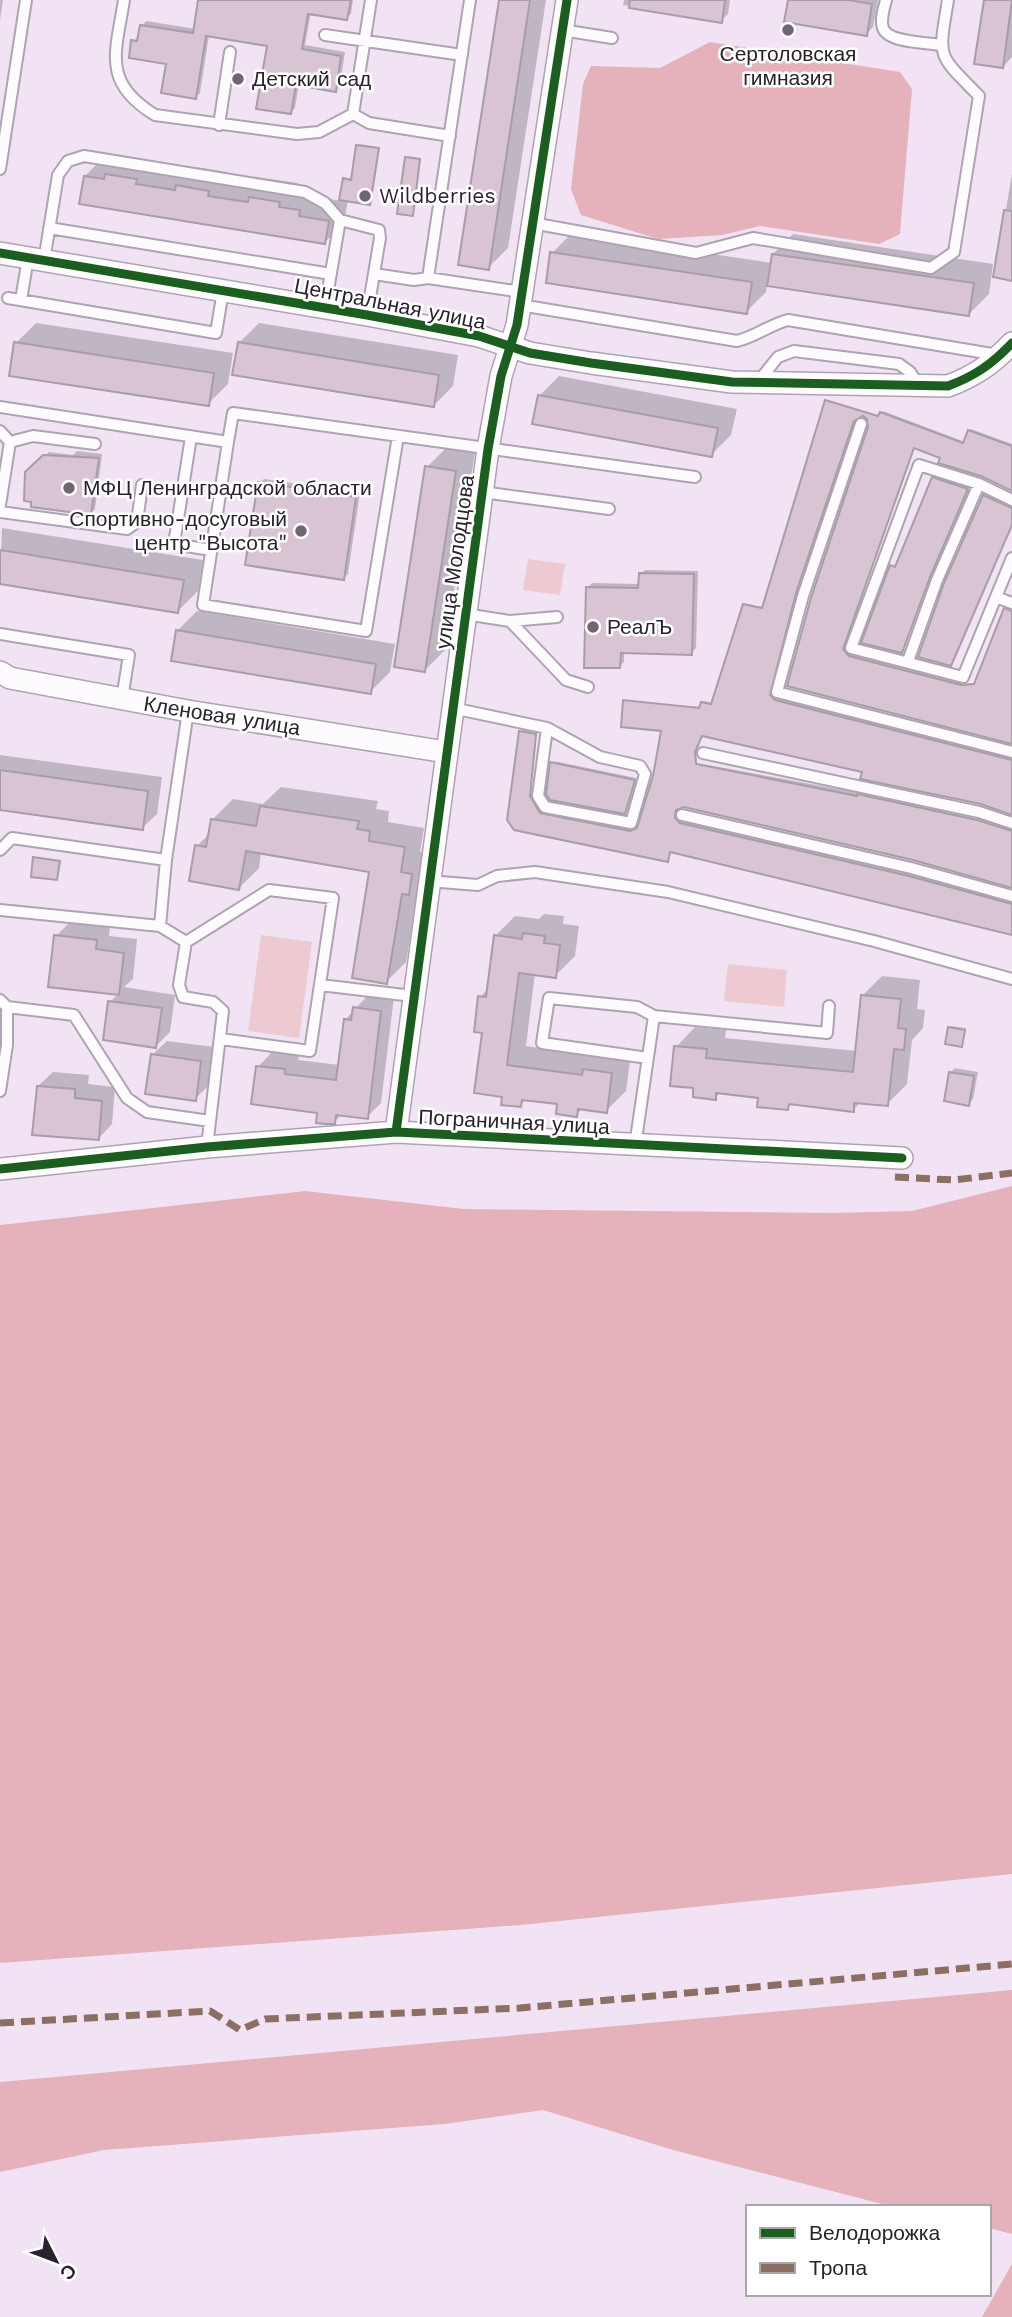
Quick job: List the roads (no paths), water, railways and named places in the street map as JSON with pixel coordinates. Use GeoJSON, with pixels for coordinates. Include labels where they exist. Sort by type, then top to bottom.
{"type":"FeatureCollection","features":[{"type":"Feature","properties":{"kind":"street","name":"улица Молодцова"},"geometry":{"type":"LineString","coordinates":[[396,1132],[488,449],[521,299],[567,0]]}},
{"type":"Feature","properties":{"kind":"street","name":"Центральная улица"},"geometry":{"type":"LineString","coordinates":[[0,253],[479,336],[530,353],[732,382],[948,386],[973,377],[1006,349]]}},
{"type":"Feature","properties":{"kind":"street","name":"Кленовая улица"},"geometry":{"type":"LineString","coordinates":[[0,672],[10,678],[188,711],[446,752]]}},
{"type":"Feature","properties":{"kind":"street","name":"Пограничная улица"},"geometry":{"type":"LineString","coordinates":[[0,1169],[207,1147],[396,1132],[902,1158]]}},
{"type":"Feature","properties":{"kind":"lane"},"geometry":{"type":"LineString","coordinates":[[0,169],[26,0]]}},
{"type":"Feature","properties":{"kind":"lane"},"geometry":{"type":"LineString","coordinates":[[124,0],[114,65],[118,78],[144,108],[155,115],[297,134],[319,132],[353,114]]}},
{"type":"Feature","properties":{"kind":"lane"},"geometry":{"type":"LineString","coordinates":[[353,114],[371,0]]}},
{"type":"Feature","properties":{"kind":"lane"},"geometry":{"type":"LineString","coordinates":[[428,278],[470,0]]}},
{"type":"Feature","properties":{"kind":"lane"},"geometry":{"type":"LineString","coordinates":[[886,0],[882,24],[884,32],[891,37],[940,45]]}},
{"type":"Feature","properties":{"kind":"lane"},"geometry":{"type":"LineString","coordinates":[[532,223],[696,253],[753,238],[931,268],[954,252],[979,96],[943,59],[940,45],[948,0]]}},
{"type":"Feature","properties":{"kind":"lane"},"geometry":{"type":"LineString","coordinates":[[562,30],[612,38]]}},
{"type":"Feature","properties":{"kind":"lane"},"geometry":{"type":"LineString","coordinates":[[325,35],[462,55]]}},
{"type":"Feature","properties":{"kind":"lane"},"geometry":{"type":"LineString","coordinates":[[219,125],[230,52]]}},
{"type":"Feature","properties":{"kind":"lane"},"geometry":{"type":"LineString","coordinates":[[353,114],[369,123],[450,136]]}},
{"type":"Feature","properties":{"kind":"lane"},"geometry":{"type":"LineString","coordinates":[[21,300],[49,228],[58,176],[68,161],[84,156],[304,192],[326,203],[340,220],[372,225],[379,230],[380,237],[367,315]]}},
{"type":"Feature","properties":{"kind":"lane"},"geometry":{"type":"LineString","coordinates":[[325,308],[340,220]]}},
{"type":"Feature","properties":{"kind":"lane"},"geometry":{"type":"LineString","coordinates":[[49,228],[331,274]]}},
{"type":"Feature","properties":{"kind":"lane"},"geometry":{"type":"LineString","coordinates":[[374,274],[414,280],[428,278],[737,341],[752,338],[771,324],[788,320],[1006,349]]}},
{"type":"Feature","properties":{"kind":"lane"},"geometry":{"type":"LineString","coordinates":[[8,298],[216,333],[223,291]]}},
{"type":"Feature","properties":{"kind":"lane"},"geometry":{"type":"LineString","coordinates":[[758,382],[778,357],[794,351],[899,364],[910,372],[920,387]]}},
{"type":"Feature","properties":{"kind":"lane"},"geometry":{"type":"LineString","coordinates":[[0,407],[229,442]]}},
{"type":"Feature","properties":{"kind":"lane"},"geometry":{"type":"LineString","coordinates":[[398,436],[366,631],[202,605],[233,413],[695,477]]}},
{"type":"Feature","properties":{"kind":"lane"},"geometry":{"type":"LineString","coordinates":[[861,424],[803,596],[777,692],[1012,752]]}},
{"type":"Feature","properties":{"kind":"lane"},"geometry":{"type":"LineString","coordinates":[[0,431],[10,442]]}},
{"type":"Feature","properties":{"kind":"lane"},"geometry":{"type":"LineString","coordinates":[[10,442],[33,436],[95,444]]}},
{"type":"Feature","properties":{"kind":"lane"},"geometry":{"type":"LineString","coordinates":[[191,437],[174,544],[211,550]]}},
{"type":"Feature","properties":{"kind":"lane"},"geometry":{"type":"LineString","coordinates":[[0,505],[10,442]]}},
{"type":"Feature","properties":{"kind":"lane"},"geometry":{"type":"LineString","coordinates":[[1012,500],[979,484],[919,465],[851,648],[963,677],[1012,558]]}},
{"type":"Feature","properties":{"kind":"lane"},"geometry":{"type":"LineString","coordinates":[[908,661],[937,580],[979,484]]}},
{"type":"Feature","properties":{"kind":"lane"},"geometry":{"type":"LineString","coordinates":[[0,512],[128,529],[137,522],[142,485]]}},
{"type":"Feature","properties":{"kind":"lane"},"geometry":{"type":"LineString","coordinates":[[482,492],[609,509]]}},
{"type":"Feature","properties":{"kind":"lane"},"geometry":{"type":"LineString","coordinates":[[996,597],[1012,603]]}},
{"type":"Feature","properties":{"kind":"lane"},"geometry":{"type":"LineString","coordinates":[[465,614],[510,621],[557,617]]}},
{"type":"Feature","properties":{"kind":"lane"},"geometry":{"type":"LineString","coordinates":[[510,621],[566,680],[588,687]]}},
{"type":"Feature","properties":{"kind":"lane"},"geometry":{"type":"LineString","coordinates":[[0,634],[129,655],[122,699]]}},
{"type":"Feature","properties":{"kind":"lane"},"geometry":{"type":"LineString","coordinates":[[452,708],[547,728],[600,757],[643,769],[631,823],[545,807],[540,802],[538,796],[547,728]]}},
{"type":"Feature","properties":{"kind":"lane"},"geometry":{"type":"LineString","coordinates":[[160,926],[166,860],[188,711]]}},
{"type":"Feature","properties":{"kind":"lane"},"geometry":{"type":"LineString","coordinates":[[703,753],[979,812],[1012,823]]}},
{"type":"Feature","properties":{"kind":"lane"},"geometry":{"type":"LineString","coordinates":[[682,815],[911,868],[1012,896]]}},
{"type":"Feature","properties":{"kind":"lane"},"geometry":{"type":"LineString","coordinates":[[0,850],[12,838],[166,860]]}},
{"type":"Feature","properties":{"kind":"lane"},"geometry":{"type":"LineString","coordinates":[[428,881],[478,884],[497,876],[535,873],[668,892],[874,941],[1012,979]]}},
{"type":"Feature","properties":{"kind":"lane"},"geometry":{"type":"LineString","coordinates":[[207,1147],[223,1011],[213,1002],[183,997],[179,985],[186,942],[268,890],[333,898],[310,1051],[221,1039]]}},
{"type":"Feature","properties":{"kind":"lane"},"geometry":{"type":"LineString","coordinates":[[0,910],[160,926],[186,942]]}},
{"type":"Feature","properties":{"kind":"lane"},"geometry":{"type":"LineString","coordinates":[[320,985],[413,996]]}},
{"type":"Feature","properties":{"kind":"lane"},"geometry":{"type":"LineString","coordinates":[[648,1058],[542,1043],[549,998],[637,1007],[654,1016],[827,1033],[829,1006]]}},
{"type":"Feature","properties":{"kind":"lane"},"geometry":{"type":"LineString","coordinates":[[0,1091],[7,1045],[3,1003],[74,1015],[127,1098],[146,1112],[211,1121]]}},
{"type":"Feature","properties":{"kind":"lane"},"geometry":{"type":"LineString","coordinates":[[635,1146],[654,1016]]}},
{"type":"Feature","properties":{"kind":"place","name":"Сертоловская гимназия"},"geometry":{"type":"Point","coordinates":[788,30]}},
{"type":"Feature","properties":{"kind":"place","name":"Детский сад"},"geometry":{"type":"Point","coordinates":[238,79]}},
{"type":"Feature","properties":{"kind":"place","name":"Wildberries"},"geometry":{"type":"Point","coordinates":[365,196]}},
{"type":"Feature","properties":{"kind":"place","name":"МФЦ Ленинградской области"},"geometry":{"type":"Point","coordinates":[69,488]}},
{"type":"Feature","properties":{"kind":"place","name":"Спортивно-досуговый центр \"Высота\""},"geometry":{"type":"Point","coordinates":[301,531]}},
{"type":"Feature","properties":{"kind":"place","name":"РеалЪ"},"geometry":{"type":"Point","coordinates":[593,627]}}]}
